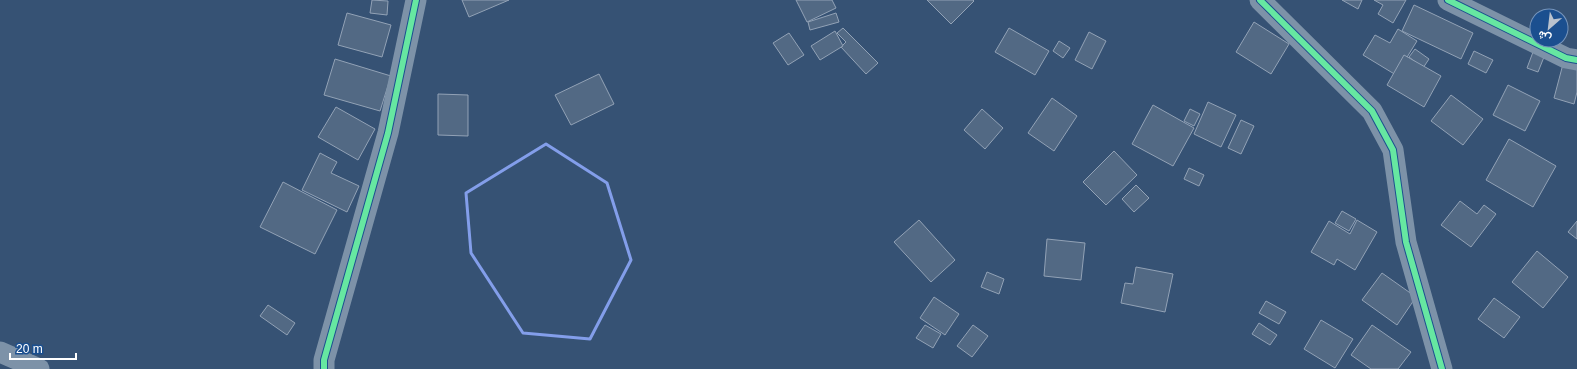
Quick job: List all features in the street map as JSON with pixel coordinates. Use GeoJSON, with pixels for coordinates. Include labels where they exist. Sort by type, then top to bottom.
{"type":"FeatureCollection","features":[{"type":"Feature","properties":{"kind":"street"},"geometry":{"type":"LineString","coordinates":[[324,369],[324,360],[388,133],[416,0]]}},
{"type":"Feature","properties":{"kind":"street"},"geometry":{"type":"LineString","coordinates":[[1260,0],[1372,110],[1393,150],[1406,242],[1442,369]]}},
{"type":"Feature","properties":{"kind":"street"},"geometry":{"type":"LineString","coordinates":[[1448,0],[1566,58],[1577,60]]}},
{"type":"Feature","properties":{"kind":"street"},"geometry":{"type":"LineString","coordinates":[[0,352],[38,369]]}},
{"type":"Feature","properties":{"kind":"highlighted area"},"geometry":{"type":"Polygon","coordinates":[[[546,144],[607,183],[631,260],[590,339],[523,333],[471,253],[466,193],[546,144]]]}},
{"type":"Feature","properties":{"kind":"building"},"geometry":{"type":"Polygon","coordinates":[[[372,0],[388,1],[387,15],[370,13],[372,0]]]}},
{"type":"Feature","properties":{"kind":"building"},"geometry":{"type":"Polygon","coordinates":[[[462,0],[509,0],[469,17],[462,0]]]}},
{"type":"Feature","properties":{"kind":"building"},"geometry":{"type":"Polygon","coordinates":[[[796,0],[832,0],[836,8],[807,22],[796,0]]]}},
{"type":"Feature","properties":{"kind":"building"},"geometry":{"type":"Polygon","coordinates":[[[927,0],[973,0],[974,1],[951,24],[927,0]]]}},
{"type":"Feature","properties":{"kind":"building"},"geometry":{"type":"Polygon","coordinates":[[[1342,0],[1362,0],[1358,9],[1342,0]]]}},
{"type":"Feature","properties":{"kind":"building"},"geometry":{"type":"Polygon","coordinates":[[[1374,0],[1406,0],[1393,23],[1378,14],[1383,5],[1374,0]]]}},
{"type":"Feature","properties":{"kind":"building"},"geometry":{"type":"Polygon","coordinates":[[[1414,5],[1473,33],[1461,59],[1402,31],[1414,5]]]}},
{"type":"Feature","properties":{"kind":"building"},"geometry":{"type":"Polygon","coordinates":[[[347,13],[391,25],[382,57],[338,45],[347,13]]]}},
{"type":"Feature","properties":{"kind":"building"},"geometry":{"type":"Polygon","coordinates":[[[836,13],[839,22],[810,30],[808,22],[836,13]]]}},
{"type":"Feature","properties":{"kind":"building"},"geometry":{"type":"Polygon","coordinates":[[[1254,22],[1289,44],[1271,74],[1236,52],[1254,22]]]}},
{"type":"Feature","properties":{"kind":"building"},"geometry":{"type":"Polygon","coordinates":[[[843,28],[878,63],[866,74],[841,47],[846,42],[837,33],[843,28]]]}},
{"type":"Feature","properties":{"kind":"building"},"geometry":{"type":"Polygon","coordinates":[[[1009,28],[1049,51],[1035,75],[995,52],[1009,28]]]}},
{"type":"Feature","properties":{"kind":"building"},"geometry":{"type":"Polygon","coordinates":[[[1398,29],[1417,41],[1396,75],[1363,55],[1375,35],[1390,43],[1398,29]]]}},
{"type":"Feature","properties":{"kind":"building"},"geometry":{"type":"Polygon","coordinates":[[[835,31],[843,46],[820,60],[811,46],[835,31]]]}},
{"type":"Feature","properties":{"kind":"building"},"geometry":{"type":"Polygon","coordinates":[[[1089,32],[1106,41],[1092,69],[1075,60],[1089,32]]]}},
{"type":"Feature","properties":{"kind":"building"},"geometry":{"type":"Polygon","coordinates":[[[789,33],[804,55],[788,65],[773,43],[789,33]]]}},
{"type":"Feature","properties":{"kind":"building"},"geometry":{"type":"Polygon","coordinates":[[[1059,41],[1070,48],[1063,58],[1053,51],[1059,41]]]}},
{"type":"Feature","properties":{"kind":"building"},"geometry":{"type":"Polygon","coordinates":[[[1415,49],[1429,59],[1423,68],[1409,57],[1415,49]]]}},
{"type":"Feature","properties":{"kind":"building"},"geometry":{"type":"Polygon","coordinates":[[[1474,51],[1493,60],[1486,73],[1468,64],[1474,51]]]}},
{"type":"Feature","properties":{"kind":"building"},"geometry":{"type":"Polygon","coordinates":[[[1533,52],[1544,57],[1538,72],[1527,68],[1533,52]]]}},
{"type":"Feature","properties":{"kind":"building"},"geometry":{"type":"Polygon","coordinates":[[[1404,55],[1441,76],[1424,107],[1387,85],[1404,55]]]}},
{"type":"Feature","properties":{"kind":"building"},"geometry":{"type":"Polygon","coordinates":[[[335,59],[391,76],[380,111],[324,95],[335,59]]]}},
{"type":"Feature","properties":{"kind":"building"},"geometry":{"type":"Polygon","coordinates":[[[1563,64],[1577,68],[1577,92],[1574,104],[1554,98],[1563,64]]]}},
{"type":"Feature","properties":{"kind":"building"},"geometry":{"type":"Polygon","coordinates":[[[599,74],[614,104],[571,125],[555,95],[599,74]]]}},
{"type":"Feature","properties":{"kind":"building"},"geometry":{"type":"Polygon","coordinates":[[[1508,85],[1540,101],[1525,131],[1493,115],[1508,85]]]}},
{"type":"Feature","properties":{"kind":"building"},"geometry":{"type":"Polygon","coordinates":[[[438,94],[468,95],[468,136],[438,135],[438,94]]]}},
{"type":"Feature","properties":{"kind":"building"},"geometry":{"type":"Polygon","coordinates":[[[1451,95],[1483,119],[1463,145],[1431,121],[1451,95]]]}},
{"type":"Feature","properties":{"kind":"building"},"geometry":{"type":"Polygon","coordinates":[[[1052,98],[1077,116],[1054,151],[1028,133],[1052,98]]]}},
{"type":"Feature","properties":{"kind":"building"},"geometry":{"type":"Polygon","coordinates":[[[1208,102],[1236,115],[1221,147],[1194,134],[1208,102]]]}},
{"type":"Feature","properties":{"kind":"building"},"geometry":{"type":"Polygon","coordinates":[[[1153,105],[1194,128],[1173,166],[1132,144],[1153,105]]]}},
{"type":"Feature","properties":{"kind":"building"},"geometry":{"type":"Polygon","coordinates":[[[336,107],[375,129],[358,160],[318,137],[336,107]]]}},
{"type":"Feature","properties":{"kind":"building"},"geometry":{"type":"Polygon","coordinates":[[[982,109],[1003,128],[985,149],[964,130],[982,109]]]}},
{"type":"Feature","properties":{"kind":"building"},"geometry":{"type":"Polygon","coordinates":[[[1190,109],[1200,114],[1194,126],[1184,121],[1190,109]]]}},
{"type":"Feature","properties":{"kind":"building"},"geometry":{"type":"Polygon","coordinates":[[[1241,120],[1254,126],[1241,154],[1228,148],[1241,120]]]}},
{"type":"Feature","properties":{"kind":"building"},"geometry":{"type":"Polygon","coordinates":[[[1509,139],[1556,166],[1533,207],[1486,180],[1509,139]]]}},
{"type":"Feature","properties":{"kind":"building"},"geometry":{"type":"Polygon","coordinates":[[[1114,151],[1137,175],[1106,205],[1083,182],[1114,151]]]}},
{"type":"Feature","properties":{"kind":"building"},"geometry":{"type":"Polygon","coordinates":[[[320,153],[337,162],[331,173],[359,186],[347,212],[302,190],[320,153]]]}},
{"type":"Feature","properties":{"kind":"building"},"geometry":{"type":"Polygon","coordinates":[[[1189,168],[1204,175],[1199,186],[1184,179],[1189,168]]]}},
{"type":"Feature","properties":{"kind":"building"},"geometry":{"type":"Polygon","coordinates":[[[283,182],[337,210],[315,254],[260,227],[283,182]]]}},
{"type":"Feature","properties":{"kind":"building"},"geometry":{"type":"Polygon","coordinates":[[[1136,185],[1149,198],[1134,212],[1122,199],[1136,185]]]}},
{"type":"Feature","properties":{"kind":"building"},"geometry":{"type":"Polygon","coordinates":[[[1460,201],[1477,214],[1484,205],[1496,214],[1471,247],[1441,225],[1460,201]]]}},
{"type":"Feature","properties":{"kind":"building"},"geometry":{"type":"Polygon","coordinates":[[[1342,211],[1356,219],[1349,231],[1335,223],[1342,211]]]}},
{"type":"Feature","properties":{"kind":"building"},"geometry":{"type":"Polygon","coordinates":[[[919,220],[955,260],[931,282],[894,242],[919,220]]]}},
{"type":"Feature","properties":{"kind":"building"},"geometry":{"type":"Polygon","coordinates":[[[1357,220],[1377,232],[1355,270],[1337,259],[1334,265],[1311,252],[1329,221],[1350,234],[1357,220]]]}},
{"type":"Feature","properties":{"kind":"building"},"geometry":{"type":"Polygon","coordinates":[[[1577,221],[1577,239],[1568,232],[1577,221]]]}},
{"type":"Feature","properties":{"kind":"building"},"geometry":{"type":"Polygon","coordinates":[[[1047,239],[1085,243],[1081,280],[1044,276],[1047,239]]]}},
{"type":"Feature","properties":{"kind":"building"},"geometry":{"type":"Polygon","coordinates":[[[1537,251],[1568,277],[1543,308],[1512,282],[1537,251]]]}},
{"type":"Feature","properties":{"kind":"building"},"geometry":{"type":"Polygon","coordinates":[[[1136,267],[1173,274],[1165,312],[1121,303],[1125,283],[1133,284],[1136,267]]]}},
{"type":"Feature","properties":{"kind":"building"},"geometry":{"type":"Polygon","coordinates":[[[987,272],[1004,279],[999,294],[981,287],[987,272]]]}},
{"type":"Feature","properties":{"kind":"building"},"geometry":{"type":"Polygon","coordinates":[[[1382,273],[1416,297],[1397,325],[1362,300],[1382,273]]]}},
{"type":"Feature","properties":{"kind":"building"},"geometry":{"type":"Polygon","coordinates":[[[934,297],[959,314],[945,335],[920,318],[934,297]]]}},
{"type":"Feature","properties":{"kind":"building"},"geometry":{"type":"Polygon","coordinates":[[[1494,298],[1520,317],[1504,338],[1478,319],[1494,298]]]}},
{"type":"Feature","properties":{"kind":"building"},"geometry":{"type":"Polygon","coordinates":[[[1266,301],[1286,312],[1279,324],[1259,313],[1266,301]]]}},
{"type":"Feature","properties":{"kind":"building"},"geometry":{"type":"Polygon","coordinates":[[[268,305],[295,323],[287,335],[260,316],[268,305]]]}},
{"type":"Feature","properties":{"kind":"building"},"geometry":{"type":"Polygon","coordinates":[[[1321,320],[1353,339],[1335,368],[1304,349],[1321,320]]]}},
{"type":"Feature","properties":{"kind":"building"},"geometry":{"type":"Polygon","coordinates":[[[1259,323],[1277,335],[1270,345],[1252,334],[1259,323]]]}},
{"type":"Feature","properties":{"kind":"building"},"geometry":{"type":"Polygon","coordinates":[[[925,325],[941,334],[933,348],[916,338],[925,325]]]}},
{"type":"Feature","properties":{"kind":"building"},"geometry":{"type":"Polygon","coordinates":[[[973,325],[988,336],[972,357],[957,346],[973,325]]]}},
{"type":"Feature","properties":{"kind":"building"},"geometry":{"type":"Polygon","coordinates":[[[1372,325],[1411,352],[1398,369],[1371,369],[1351,355],[1372,325]]]}},
{"type":"Feature","properties":{"kind":"cycle path"},"geometry":{"type":"LineString","coordinates":[[324,369],[324,360],[388,133],[416,0]]}},
{"type":"Feature","properties":{"kind":"cycle path"},"geometry":{"type":"LineString","coordinates":[[1260,0],[1372,111],[1393,150],[1406,242],[1442,369]]}},
{"type":"Feature","properties":{"kind":"cycle path"},"geometry":{"type":"LineString","coordinates":[[1448,0],[1566,58],[1577,60]]}}]}
